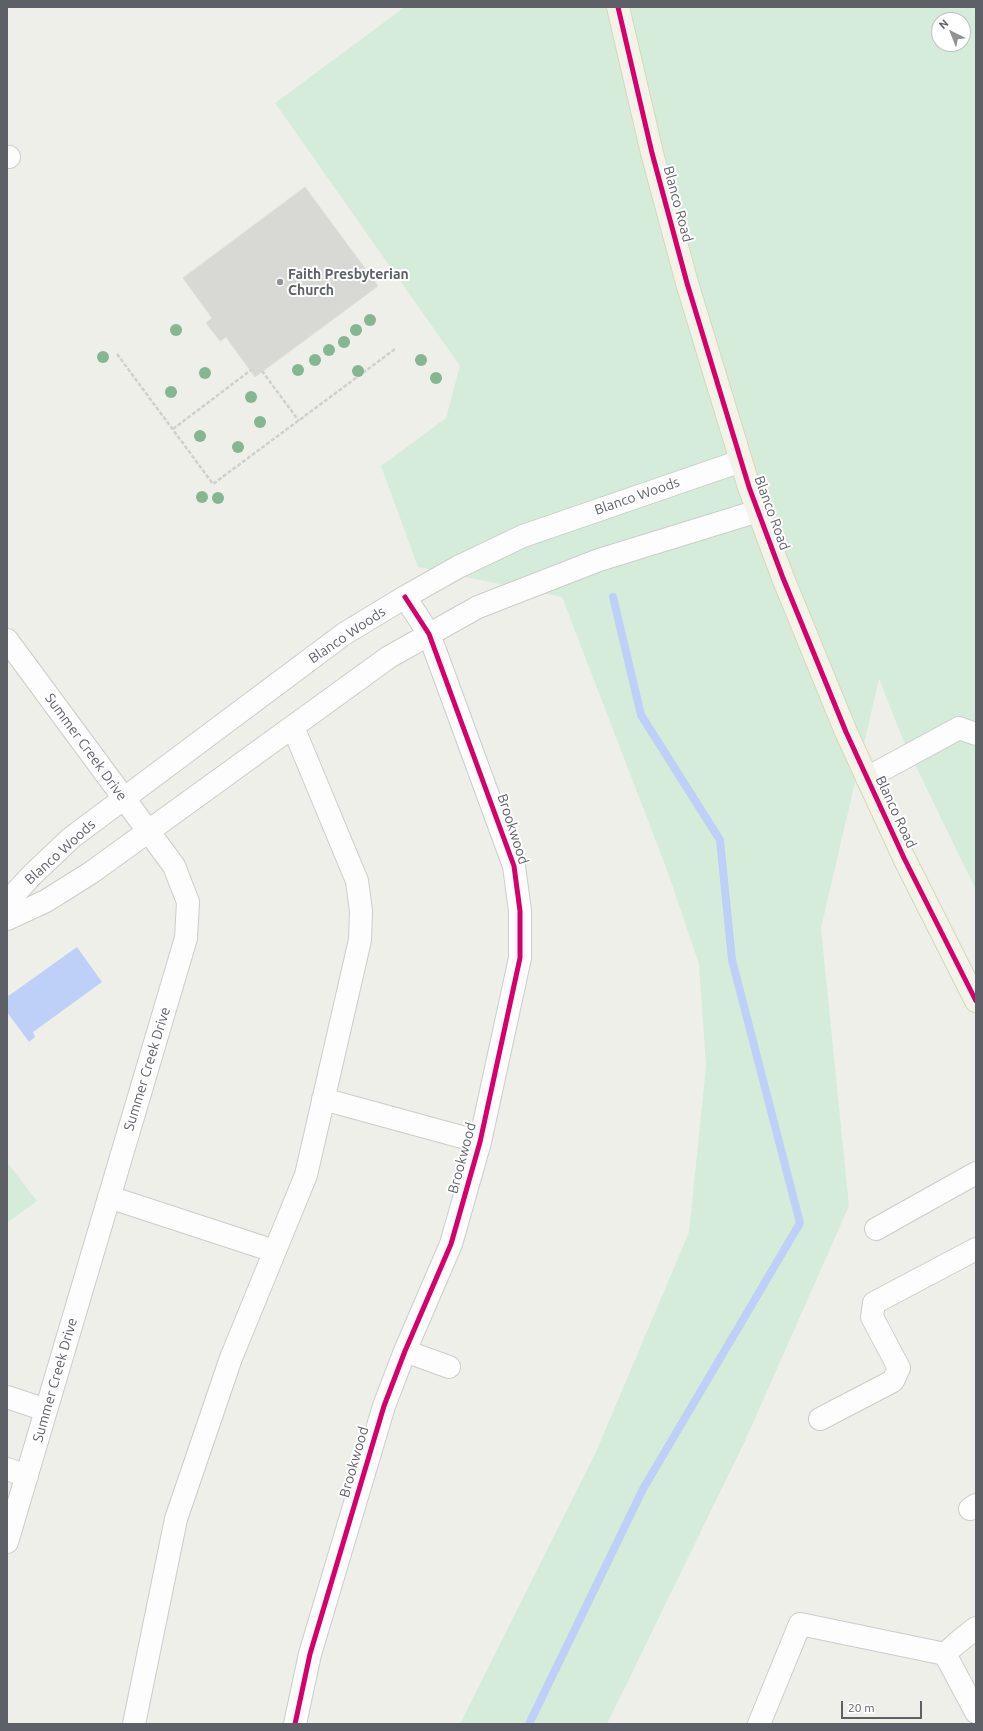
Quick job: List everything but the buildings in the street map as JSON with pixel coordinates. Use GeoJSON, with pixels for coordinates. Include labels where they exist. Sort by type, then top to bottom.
{"type":"FeatureCollection","features":[{"type":"Feature","properties":{"kind":"main road","name":"Blanco Road"},"geometry":{"type":"LineString","coordinates":[[618,7],[652,153],[683,268],[741,461],[758,511],[846,732],[904,858],[976,1001]]}},
{"type":"Feature","properties":{"kind":"street","name":"Blanco Woods"},"geometry":{"type":"LineString","coordinates":[[7,902],[32,875],[71,838],[344,634],[405,597],[458,567],[523,536],[741,461]]}},
{"type":"Feature","properties":{"kind":"street","name":"Blanco Woods"},"geometry":{"type":"LineString","coordinates":[[7,919],[46,901],[92,872],[389,657],[478,607],[598,560],[758,511]]}},
{"type":"Feature","properties":{"kind":"street","name":"Brookwood"},"geometry":{"type":"LineString","coordinates":[[295,1724],[314,1639],[384,1406],[405,1351],[451,1244],[480,1142],[520,958],[520,911],[514,866],[429,634],[405,597]]}},
{"type":"Feature","properties":{"kind":"street","name":"Summer Creek Drive"},"geometry":{"type":"LineString","coordinates":[[7,640],[174,866],[188,902],[186,938],[46,1410],[17,1473],[7,1542]]}},
{"type":"Feature","properties":{"kind":"street"},"geometry":{"type":"LineString","coordinates":[[134,1724],[176,1519],[231,1358],[306,1175],[360,940],[361,911],[358,881],[293,727]]}},
{"type":"Feature","properties":{"kind":"street"},"geometry":{"type":"LineString","coordinates":[[867,778],[959,728],[976,734]]}},
{"type":"Feature","properties":{"kind":"street"},"geometry":{"type":"LineString","coordinates":[[323,1099],[480,1142]]}},
{"type":"Feature","properties":{"kind":"street"},"geometry":{"type":"LineString","coordinates":[[876,1230],[976,1174]]}},
{"type":"Feature","properties":{"kind":"street"},"geometry":{"type":"LineString","coordinates":[[109,1197],[274,1251]]}},
{"type":"Feature","properties":{"kind":"street"},"geometry":{"type":"LineString","coordinates":[[820,1419],[893,1381],[899,1368],[872,1317],[874,1303],[976,1249]]}},
{"type":"Feature","properties":{"kind":"street"},"geometry":{"type":"LineString","coordinates":[[405,1351],[449,1367]]}},
{"type":"Feature","properties":{"kind":"street"},"geometry":{"type":"LineString","coordinates":[[7,1397],[46,1410]]}},
{"type":"Feature","properties":{"kind":"street"},"geometry":{"type":"LineString","coordinates":[[759,1724],[800,1624],[945,1654]]}},
{"type":"Feature","properties":{"kind":"street"},"geometry":{"type":"LineString","coordinates":[[945,1654],[976,1628]]}},
{"type":"Feature","properties":{"kind":"street"},"geometry":{"type":"LineString","coordinates":[[945,1654],[976,1712]]}},
{"type":"Feature","properties":{"kind":"path"},"geometry":{"type":"LineString","coordinates":[[117,354],[213,484],[395,350]]}},
{"type":"Feature","properties":{"kind":"path"},"geometry":{"type":"LineString","coordinates":[[173,429],[251,370]]}},
{"type":"Feature","properties":{"kind":"path"},"geometry":{"type":"LineString","coordinates":[[262,371],[299,421]]}},
{"type":"Feature","properties":{"kind":"green space"},"geometry":{"type":"Polygon","coordinates":[[[405,7],[976,7],[976,890],[904,742],[879,679],[821,928],[849,1206],[745,1441],[607,1724],[460,1724],[596,1452],[689,1232],[706,1066],[699,964],[667,870],[562,597],[418,567],[381,466],[446,418],[460,366],[275,103],[405,7]]]}},
{"type":"Feature","properties":{"kind":"green space"},"geometry":{"type":"Polygon","coordinates":[[[7,1162],[37,1201],[7,1223],[7,1162]]]}},
{"type":"Feature","properties":{"kind":"water"},"geometry":{"type":"Polygon","coordinates":[[[77,947],[102,982],[33,1032],[35,1037],[29,1042],[7,1012],[7,997],[77,947]]]}},
{"type":"Feature","properties":{"kind":"waterway"},"geometry":{"type":"LineString","coordinates":[[529,1724],[643,1489],[800,1223],[732,960],[720,840],[641,715],[613,597]]}},
{"type":"Feature","properties":{"kind":"cycle path"},"geometry":{"type":"LineString","coordinates":[[618,7],[652,153],[687,283],[749,487],[783,578],[846,732],[904,858],[976,1001]]}},
{"type":"Feature","properties":{"kind":"cycle path"},"geometry":{"type":"LineString","coordinates":[[295,1724],[310,1654],[384,1406],[405,1351],[451,1244],[480,1142],[520,958],[520,911],[514,866],[429,634],[405,597]]}},
{"type":"Feature","properties":{"kind":"place","name":"Faith Presbyterian Church"},"geometry":{"type":"Point","coordinates":[280,282]}}]}
